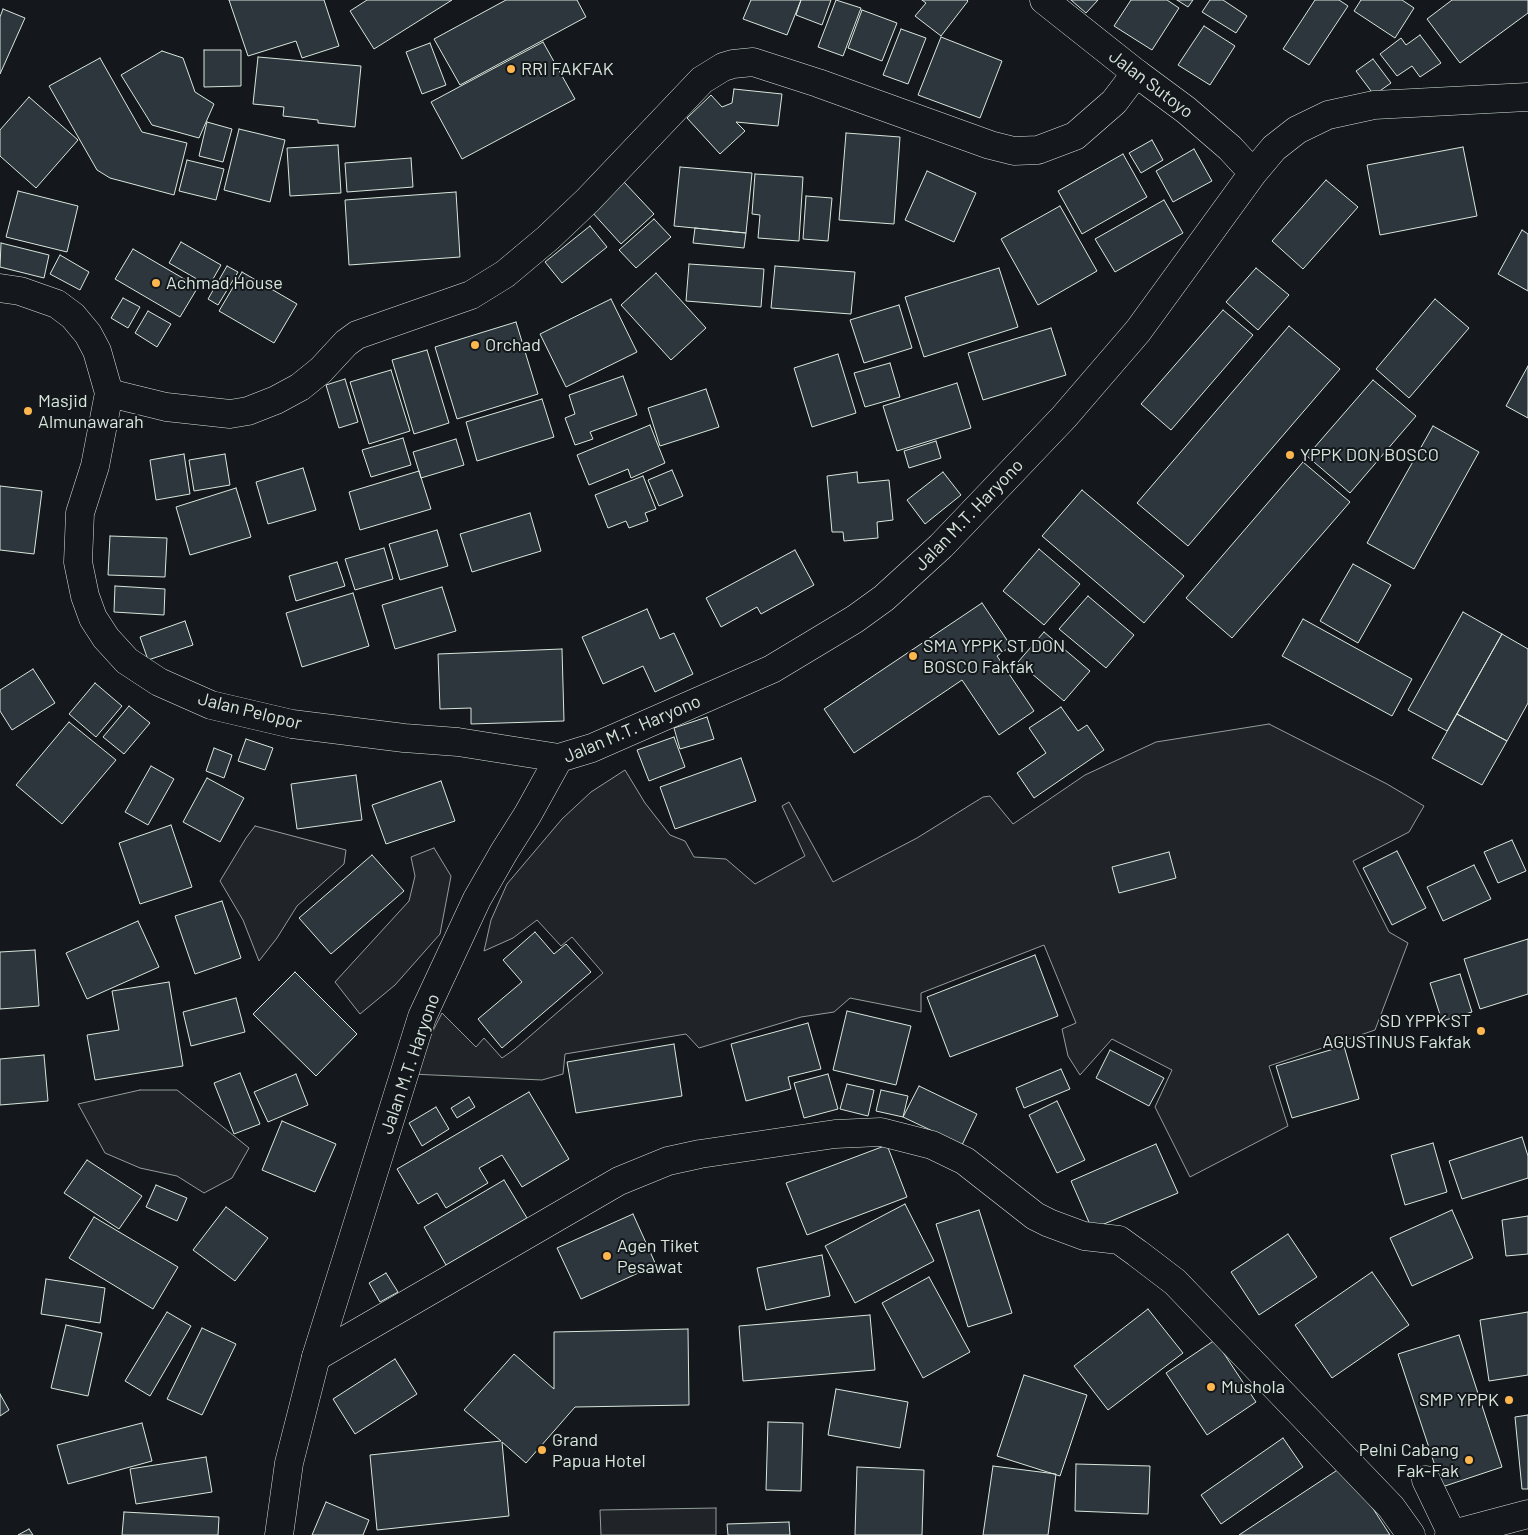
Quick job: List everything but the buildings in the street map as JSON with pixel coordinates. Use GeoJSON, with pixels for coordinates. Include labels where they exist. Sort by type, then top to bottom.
{"type":"FeatureCollection","features":[{"type":"Feature","properties":{"kind":"main road","name":"Jalan Sutoyo"},"geometry":{"type":"LineString","coordinates":[[1044,0],[1136,74],[1186,110],[1230,148],[1253,173]]}},
{"type":"Feature","properties":{"kind":"main road"},"geometry":{"type":"LineString","coordinates":[[109,393],[166,407],[230,414],[248,411],[276,400],[300,387],[321,370],[346,343],[357,335],[471,295],[505,274],[548,238],[588,200],[702,80],[722,66],[753,62],[818,83],[990,145],[1014,151],[1038,150],[1076,136],[1114,102],[1136,74]]}},
{"type":"Feature","properties":{"kind":"main road","name":"Jalan M.T. Haryono"},"geometry":{"type":"LineString","coordinates":[[279,1535],[289,1463],[316,1357],[422,1017],[477,899],[559,758],[592,748],[772,669],[855,620],[884,598],[941,546],[1064,417],[1138,330],[1253,173],[1274,148],[1297,130],[1328,115],[1374,105],[1528,97]]}},
{"type":"Feature","properties":{"kind":"main road","name":"Jalan Pelopor"},"geometry":{"type":"LineString","coordinates":[[0,288],[20,290],[57,304],[73,316],[88,334],[97,351],[109,393],[95,466],[80,514],[78,562],[85,596],[93,618],[106,638],[126,661],[159,682],[211,705],[292,724],[404,738],[458,742],[559,758]]}},
{"type":"Feature","properties":{"kind":"main road"},"geometry":{"type":"LineString","coordinates":[[316,1357],[619,1182],[668,1161],[700,1154],[835,1134],[880,1132],[932,1145],[965,1161],[1035,1216],[1084,1236],[1119,1240],[1152,1264],[1175,1282],[1391,1506],[1412,1535]]}},
{"type":"Feature","properties":{"kind":"main road"},"geometry":{"type":"LineString","coordinates":[[1426,1480],[1450,1534],[1528,1514]]}},
{"type":"Feature","properties":{"kind":"shaded area"},"geometry":{"type":"Polygon","coordinates":[[[1269,724],[1387,784],[1424,806],[1409,832],[1353,861],[1389,932],[1408,943],[1375,1030],[1269,1066],[1288,1126],[1190,1177],[1155,1107],[1172,1070],[1112,1039],[1080,1075],[1068,1056],[1062,1029],[1076,1023],[1044,945],[921,993],[921,1012],[850,998],[834,1012],[801,1017],[699,1048],[686,1034],[565,1054],[563,1074],[542,1080],[411,1074],[442,1013],[476,1047],[484,1038],[502,1058],[603,973],[572,937],[561,946],[537,920],[513,938],[484,951],[491,920],[507,884],[562,819],[591,792],[625,770],[645,803],[670,835],[685,841],[694,857],[726,859],[755,884],[805,856],[782,806],[789,802],[833,882],[917,838],[983,797],[990,796],[1013,824],[1085,775],[1156,742],[1269,724]]]}},
{"type":"Feature","properties":{"kind":"shaded area"},"geometry":{"type":"Polygon","coordinates":[[[255,826],[346,850],[344,864],[297,906],[277,938],[259,961],[243,920],[220,881],[255,826]]]}},
{"type":"Feature","properties":{"kind":"shaded area"},"geometry":{"type":"Polygon","coordinates":[[[434,848],[451,876],[440,934],[395,985],[360,1014],[335,982],[409,901],[415,876],[411,857],[434,848]]]}},
{"type":"Feature","properties":{"kind":"shaded area"},"geometry":{"type":"Polygon","coordinates":[[[140,1090],[177,1090],[249,1148],[232,1178],[204,1193],[177,1176],[140,1168],[105,1153],[78,1104],[140,1090]]]}},
{"type":"Feature","properties":{"kind":"shaded area"},"geometry":{"type":"Polygon","coordinates":[[[716,1508],[716,1535],[601,1535],[600,1510],[716,1508]]]}},
{"type":"Feature","properties":{"kind":"place","name":"RRI FAKFAK"},"geometry":{"type":"Point","coordinates":[511,69]}},
{"type":"Feature","properties":{"kind":"place","name":"Achmad House"},"geometry":{"type":"Point","coordinates":[156,283]}},
{"type":"Feature","properties":{"kind":"place","name":"Orchad"},"geometry":{"type":"Point","coordinates":[475,345]}},
{"type":"Feature","properties":{"kind":"place","name":"Masjid Almunawarah"},"geometry":{"type":"Point","coordinates":[28,411]}},
{"type":"Feature","properties":{"kind":"place","name":"YPPK DON BOSCO"},"geometry":{"type":"Point","coordinates":[1290,455]}},
{"type":"Feature","properties":{"kind":"place","name":"SMA YPPK ST DON BOSCO Fakfak"},"geometry":{"type":"Point","coordinates":[913,656]}},
{"type":"Feature","properties":{"kind":"place","name":"SD YPPK ST AGUSTINUS Fakfak"},"geometry":{"type":"Point","coordinates":[1481,1031]}},
{"type":"Feature","properties":{"kind":"place","name":"Agen Tiket Pesawat"},"geometry":{"type":"Point","coordinates":[607,1256]}},
{"type":"Feature","properties":{"kind":"place","name":"Mushola"},"geometry":{"type":"Point","coordinates":[1211,1387]}},
{"type":"Feature","properties":{"kind":"place","name":"SMP YPPK"},"geometry":{"type":"Point","coordinates":[1509,1400]}},
{"type":"Feature","properties":{"kind":"place","name":"Grand Papua Hotel"},"geometry":{"type":"Point","coordinates":[542,1450]}},
{"type":"Feature","properties":{"kind":"place","name":"Pelni Cabang Fak-Fak"},"geometry":{"type":"Point","coordinates":[1469,1460]}}]}
